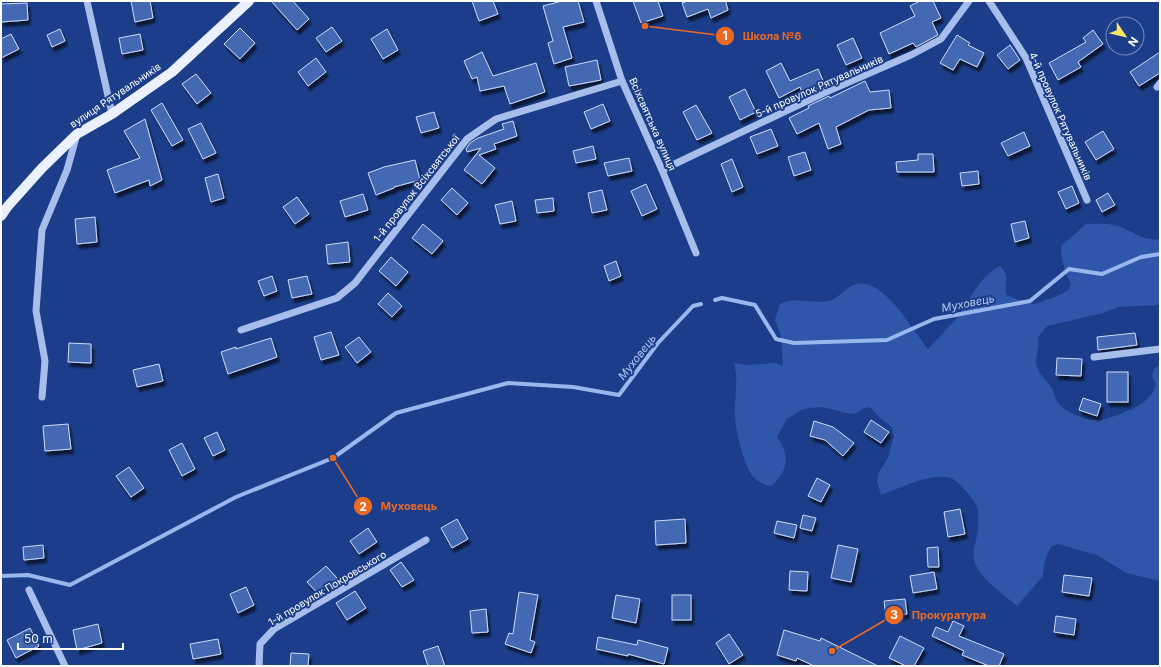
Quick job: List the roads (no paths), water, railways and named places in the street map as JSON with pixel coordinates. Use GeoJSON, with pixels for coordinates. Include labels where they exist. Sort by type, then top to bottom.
{"type":"FeatureCollection","features":[{"type":"Feature","properties":{"kind":"main road","name":"вулиця Рятувальників"},"geometry":{"type":"LineString","coordinates":[[1,216],[42,168],[77,134],[112,114],[172,72],[249,1]]}},
{"type":"Feature","properties":{"kind":"street"},"geometry":{"type":"LineString","coordinates":[[88,1],[112,114]]}},
{"type":"Feature","properties":{"kind":"street","name":"Всіхсвятська вулиця"},"geometry":{"type":"LineString","coordinates":[[596,1],[622,81],[662,170],[696,253]]}},
{"type":"Feature","properties":{"kind":"street","name":"5-й провулок Рятувальників"},"geometry":{"type":"LineString","coordinates":[[662,170],[826,92],[911,55],[941,39],[968,1]]}},
{"type":"Feature","properties":{"kind":"street","name":"4-й провулок Рятувальників"},"geometry":{"type":"LineString","coordinates":[[989,1],[1026,58],[1087,200]]}},
{"type":"Feature","properties":{"kind":"street","name":"1-й провулок Всіхсвятської"},"geometry":{"type":"LineString","coordinates":[[241,330],[338,298],[355,283],[467,139],[496,119],[622,81]]}},
{"type":"Feature","properties":{"kind":"street"},"geometry":{"type":"LineString","coordinates":[[42,396],[45,361],[36,311],[42,230],[67,170],[77,134]]}},
{"type":"Feature","properties":{"kind":"street"},"geometry":{"type":"LineString","coordinates":[[1094,357],[1160,349]]}},
{"type":"Feature","properties":{"kind":"street","name":"1-й провулок Покровського"},"geometry":{"type":"LineString","coordinates":[[259,666],[260,644],[274,629],[426,540]]}},
{"type":"Feature","properties":{"kind":"street"},"geometry":{"type":"LineString","coordinates":[[29,590],[65,666]]}},
{"type":"Feature","properties":{"kind":"waterway","name":"Муховець"},"geometry":{"type":"LineString","coordinates":[[715,300],[722,298],[755,305],[776,339],[794,343],[887,340],[934,319],[1030,301],[1069,269],[1102,274],[1141,257],[1160,254]]}},
{"type":"Feature","properties":{"kind":"waterway","name":"Муховець"},"geometry":{"type":"LineString","coordinates":[[1,576],[28,575],[70,585],[236,497],[333,458],[396,413],[508,383],[573,387],[619,395],[658,343],[693,306],[701,304]]}},
{"type":"Feature","properties":{"kind":"place","name":"Школа №6"},"geometry":{"type":"Point","coordinates":[645,26]}},
{"type":"Feature","properties":{"kind":"place","name":"Муховець"},"geometry":{"type":"Point","coordinates":[333,458]}},
{"type":"Feature","properties":{"kind":"place","name":"Прокуратура"},"geometry":{"type":"Point","coordinates":[832,651]}}]}
